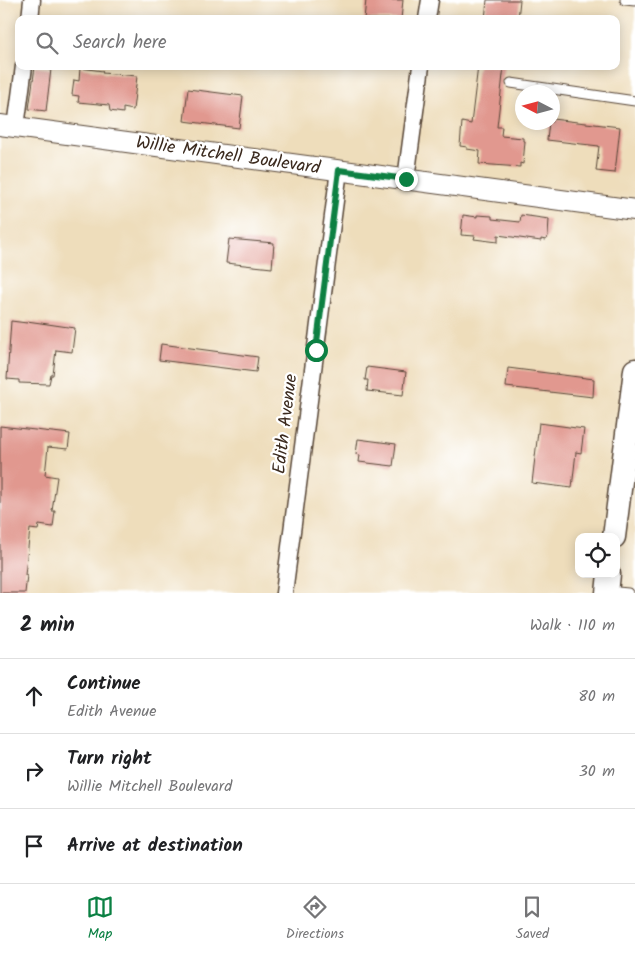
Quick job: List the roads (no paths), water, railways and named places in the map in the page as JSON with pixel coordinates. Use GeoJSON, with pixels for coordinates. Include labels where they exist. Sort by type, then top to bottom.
{"type":"FeatureCollection","features":[{"type":"Feature","properties":{"kind":"main road"},"geometry":{"type":"LineString","coordinates":[[615,533],[635,370]]}},
{"type":"Feature","properties":{"kind":"street"},"geometry":{"type":"LineString","coordinates":[[30,15],[32,0]]}},
{"type":"Feature","properties":{"kind":"street"},"geometry":{"type":"LineString","coordinates":[[428,15],[430,0]]}},
{"type":"Feature","properties":{"kind":"street"},"geometry":{"type":"LineString","coordinates":[[8,126],[23,70]]}},
{"type":"Feature","properties":{"kind":"street"},"geometry":{"type":"LineString","coordinates":[[406,179],[420,70]]}},
{"type":"Feature","properties":{"kind":"street","name":"Willie Mitchell Boulevard"},"geometry":{"type":"LineString","coordinates":[[8,126],[635,210]]}},
{"type":"Feature","properties":{"kind":"street","name":"Edith Avenue"},"geometry":{"type":"LineString","coordinates":[[284,593],[339,170]]}},
{"type":"Feature","properties":{"kind":"lane"},"geometry":{"type":"LineString","coordinates":[[625,0],[635,1]]}},
{"type":"Feature","properties":{"kind":"lane"},"geometry":{"type":"LineString","coordinates":[[511,83],[635,101]]}}]}
